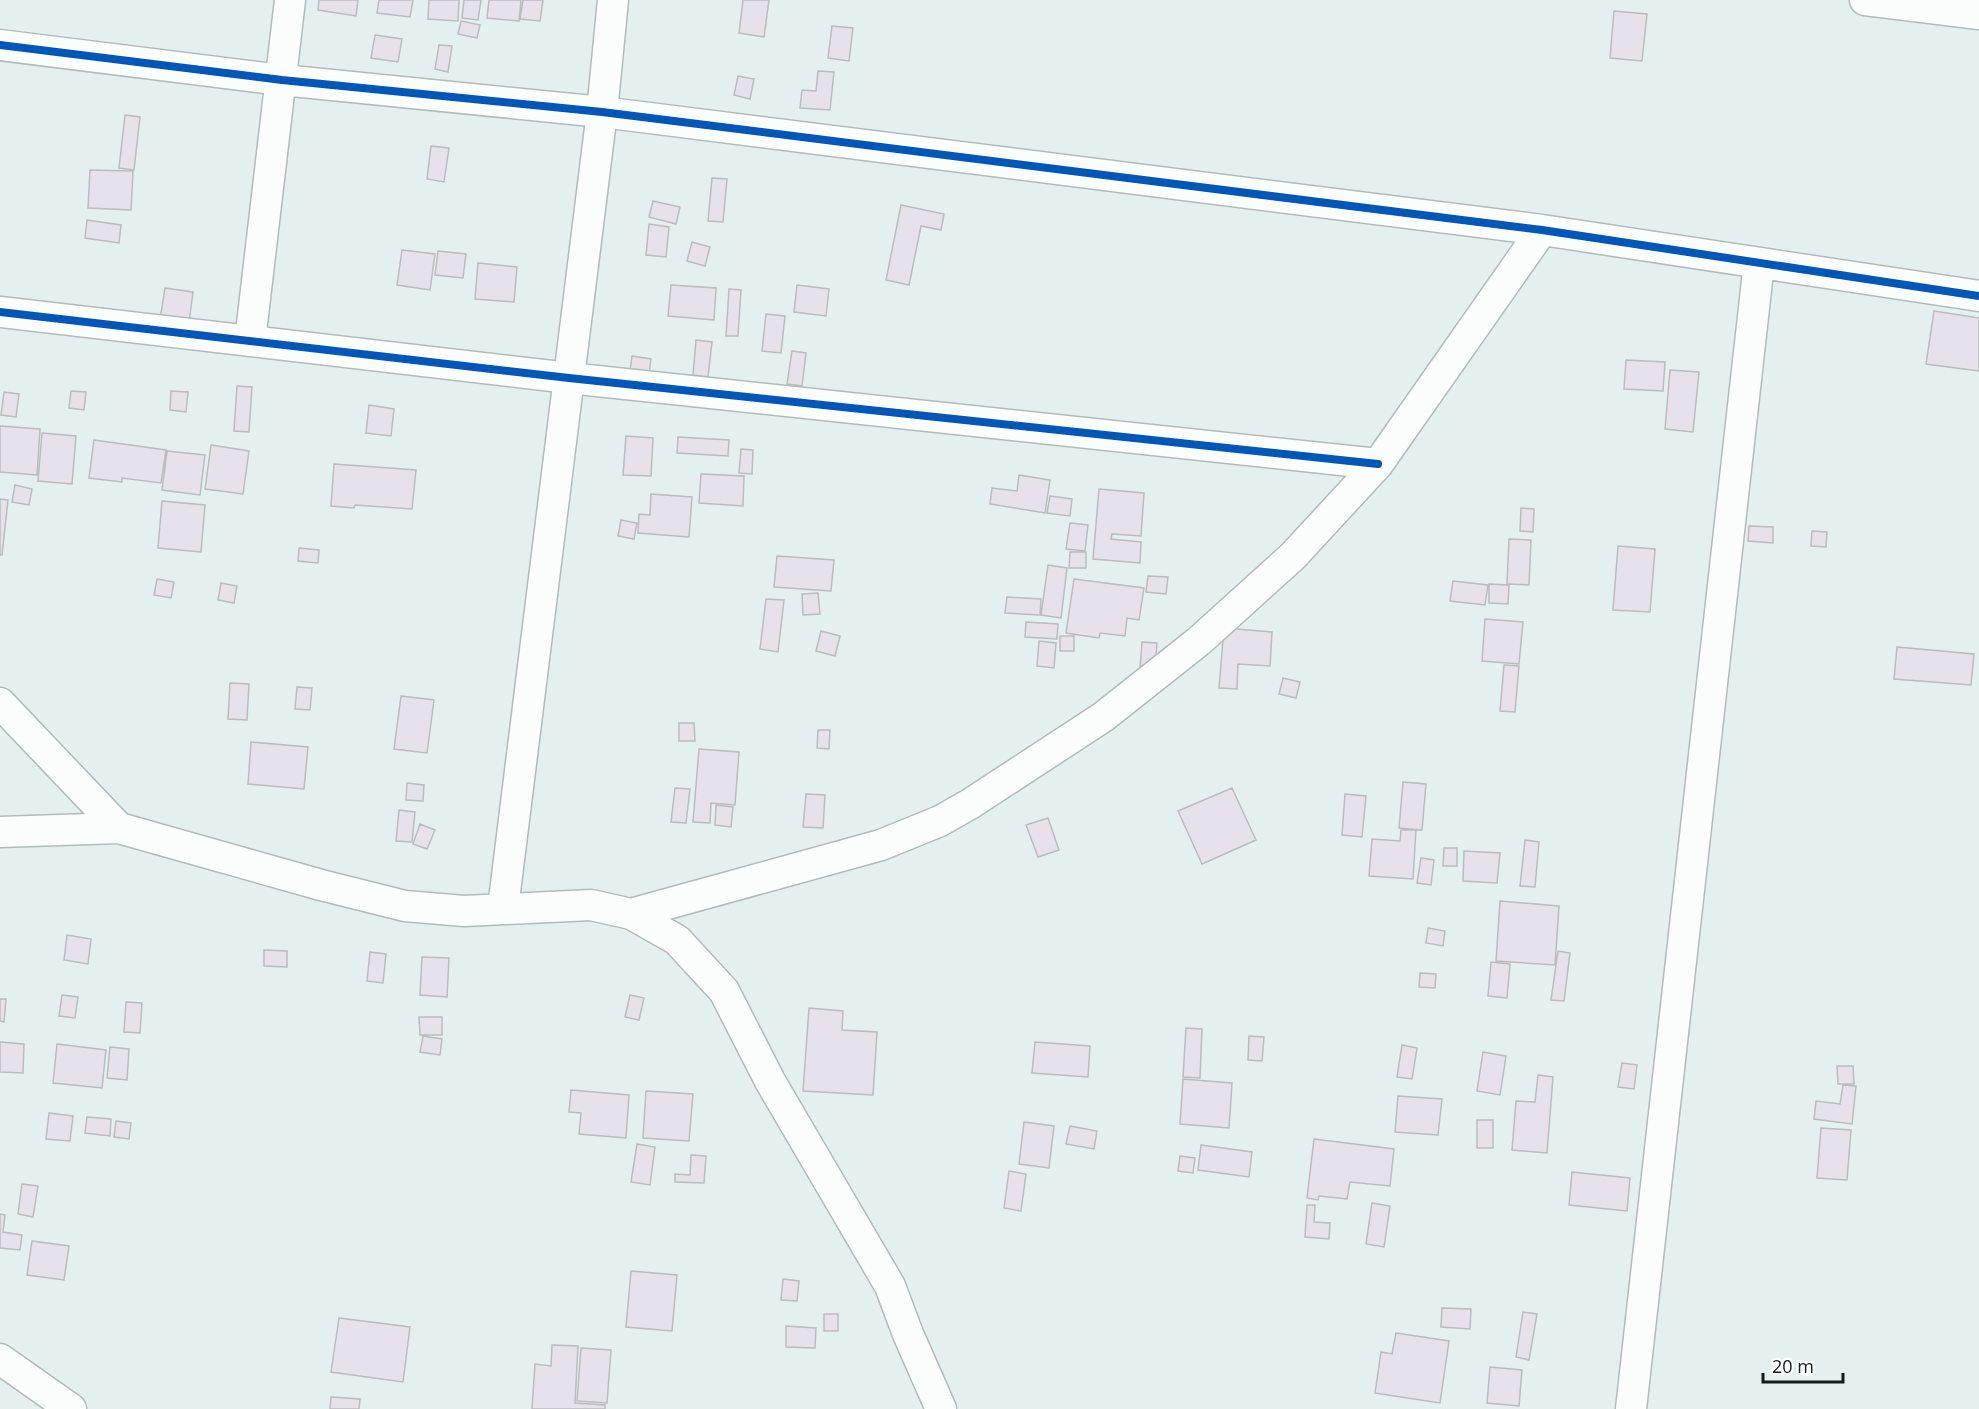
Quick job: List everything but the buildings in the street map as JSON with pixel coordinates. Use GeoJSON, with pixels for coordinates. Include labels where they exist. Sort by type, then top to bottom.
{"type":"FeatureCollection","features":[{"type":"Feature","properties":{"kind":"street"},"geometry":{"type":"LineString","coordinates":[[250,341],[290,0]]}},
{"type":"Feature","properties":{"kind":"street"},"geometry":{"type":"LineString","coordinates":[[503,908],[602,112],[613,0]]}},
{"type":"Feature","properties":{"kind":"street"},"geometry":{"type":"LineString","coordinates":[[1865,0],[1979,14]]}},
{"type":"Feature","properties":{"kind":"street"},"geometry":{"type":"LineString","coordinates":[[0,45],[282,80],[602,112],[1542,230],[1979,296]]}},
{"type":"Feature","properties":{"kind":"street"},"geometry":{"type":"LineString","coordinates":[[631,914],[881,845],[940,821],[970,804],[1103,717],[1199,641],[1293,556],[1378,464],[1542,230]]}},
{"type":"Feature","properties":{"kind":"street"},"geometry":{"type":"LineString","coordinates":[[1631,1409],[1759,263]]}},
{"type":"Feature","properties":{"kind":"street"},"geometry":{"type":"LineString","coordinates":[[0,312],[569,378],[1378,464]]}},
{"type":"Feature","properties":{"kind":"street"},"geometry":{"type":"LineString","coordinates":[[0,703],[119,828]]}},
{"type":"Feature","properties":{"kind":"street"},"geometry":{"type":"LineString","coordinates":[[0,832],[119,828],[321,885],[405,906],[464,910],[591,904],[631,914],[677,940],[724,991],[770,1082],[890,1286],[941,1409]]}},
{"type":"Feature","properties":{"kind":"street"},"geometry":{"type":"LineString","coordinates":[[0,1359],[71,1409]]}},
{"type":"Feature","properties":{"kind":"cycle path"},"geometry":{"type":"LineString","coordinates":[[0,45],[282,80],[602,112],[1542,230],[1979,296]]}},
{"type":"Feature","properties":{"kind":"cycle path"},"geometry":{"type":"LineString","coordinates":[[0,312],[569,378],[1378,464]]}}]}
